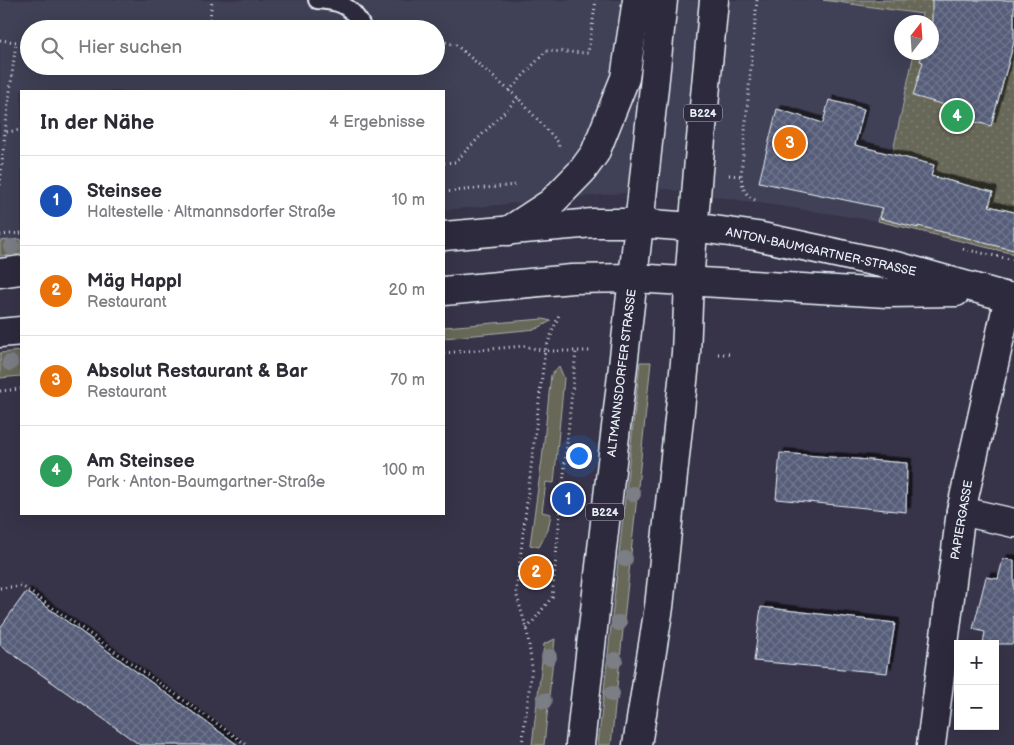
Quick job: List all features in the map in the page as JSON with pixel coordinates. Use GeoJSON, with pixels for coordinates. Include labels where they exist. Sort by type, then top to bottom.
{"type":"FeatureCollection","features":[{"type":"Feature","properties":{"kind":"main road"},"geometry":{"type":"LineString","coordinates":[[508,231],[551,203],[582,171],[595,153],[625,78],[637,0]]}},
{"type":"Feature","properties":{"kind":"main road","name":"ALTMANNSDORFER STRASSE"},"geometry":{"type":"LineString","coordinates":[[580,745],[638,223],[646,168],[663,0]]}},
{"type":"Feature","properties":{"kind":"main road","name":"B224"},"geometry":{"type":"LineString","coordinates":[[637,745],[658,607],[686,353],[694,227],[714,0]]}},
{"type":"Feature","properties":{"kind":"main road","name":"ANTON-BAUMGARTNER-STRASSE"},"geometry":{"type":"LineString","coordinates":[[445,236],[593,223],[638,223],[694,227],[757,236],[900,267],[1003,296]]}},
{"type":"Feature","properties":{"kind":"main road"},"geometry":{"type":"LineString","coordinates":[[0,273],[20,270]]}},
{"type":"Feature","properties":{"kind":"main road","name":"ANTON-BAUMGARTNER-STRASSE"},"geometry":{"type":"LineString","coordinates":[[445,291],[572,279],[633,278],[887,293],[1003,296]]}},
{"type":"Feature","properties":{"kind":"main road","name":"PAPIERGASSE"},"geometry":{"type":"LineString","coordinates":[[931,745],[961,511],[1003,296]]}},
{"type":"Feature","properties":{"kind":"main road"},"geometry":{"type":"LineString","coordinates":[[0,333],[20,331]]}},
{"type":"Feature","properties":{"kind":"main road"},"geometry":{"type":"LineString","coordinates":[[961,511],[1014,523]]}},
{"type":"Feature","properties":{"kind":"lane"},"geometry":{"type":"LineString","coordinates":[[317,0],[337,2],[350,9],[359,20]]}},
{"type":"Feature","properties":{"kind":"path"},"geometry":{"type":"LineString","coordinates":[[210,20],[212,0]]}},
{"type":"Feature","properties":{"kind":"path"},"geometry":{"type":"LineString","coordinates":[[509,91],[546,51],[588,53],[596,0]]}},
{"type":"Feature","properties":{"kind":"path"},"geometry":{"type":"LineString","coordinates":[[757,0],[741,176],[742,187],[748,197],[760,203]]}},
{"type":"Feature","properties":{"kind":"path"},"geometry":{"type":"LineString","coordinates":[[0,40],[16,42],[0,185]]}},
{"type":"Feature","properties":{"kind":"path"},"geometry":{"type":"LineString","coordinates":[[445,42],[456,45],[518,98],[558,142],[559,154],[564,147]]}},
{"type":"Feature","properties":{"kind":"path"},"geometry":{"type":"LineString","coordinates":[[445,163],[455,162],[518,98]]}},
{"type":"Feature","properties":{"kind":"path"},"geometry":{"type":"LineString","coordinates":[[5,132],[20,130]]}},
{"type":"Feature","properties":{"kind":"path"},"geometry":{"type":"LineString","coordinates":[[445,192],[523,185]]}},
{"type":"Feature","properties":{"kind":"path"},"geometry":{"type":"LineString","coordinates":[[0,235],[20,232]]}},
{"type":"Feature","properties":{"kind":"path"},"geometry":{"type":"LineString","coordinates":[[445,353],[524,346],[545,351],[516,593],[527,630],[532,667],[522,745]]}},
{"type":"Feature","properties":{"kind":"path"},"geometry":{"type":"LineString","coordinates":[[527,630],[552,596],[576,351]]}},
{"type":"Feature","properties":{"kind":"path"},"geometry":{"type":"LineString","coordinates":[[0,391],[20,390]]}},
{"type":"Feature","properties":{"kind":"path"},"geometry":{"type":"LineString","coordinates":[[0,588],[22,586],[248,745]]}},
{"type":"Feature","properties":{"kind":"shaded area"},"geometry":{"type":"Polygon","coordinates":[[[0,0],[823,0],[922,14],[894,15],[894,60],[912,60],[878,221],[666,189],[445,210],[445,90],[20,90],[20,249],[0,251],[0,0]]]}},
{"type":"Feature","properties":{"kind":"green space"},"geometry":{"type":"Polygon","coordinates":[[[823,0],[1014,0],[1014,254],[878,221],[912,60],[939,60],[939,15],[823,0]]]}},
{"type":"Feature","properties":{"kind":"green space"},"geometry":{"type":"Polygon","coordinates":[[[20,239],[20,254],[0,256],[0,241],[20,239]]]}},
{"type":"Feature","properties":{"kind":"green space"},"geometry":{"type":"Polygon","coordinates":[[[543,319],[551,321],[536,329],[445,338],[445,327],[543,319]]]}},
{"type":"Feature","properties":{"kind":"green space"},"geometry":{"type":"Polygon","coordinates":[[[20,351],[20,376],[0,378],[0,353],[20,351]]]}},
{"type":"Feature","properties":{"kind":"green space"},"geometry":{"type":"Polygon","coordinates":[[[640,362],[651,362],[611,745],[598,745],[640,362]]]}},
{"type":"Feature","properties":{"kind":"green space"},"geometry":{"type":"Polygon","coordinates":[[[559,366],[564,378],[554,483],[546,482],[542,512],[551,514],[548,530],[539,547],[530,545],[551,375],[559,366]]]}},
{"type":"Feature","properties":{"kind":"green space"},"geometry":{"type":"Polygon","coordinates":[[[555,639],[544,745],[532,745],[544,644],[555,639]]]}},
{"type":"Feature","properties":{"kind":"building"},"geometry":{"type":"Polygon","coordinates":[[[932,0],[1014,0],[1014,42],[991,126],[964,119],[966,111],[913,96],[923,62],[920,60],[939,60],[939,15],[932,15],[932,0]]]}},
{"type":"Feature","properties":{"kind":"building"},"geometry":{"type":"Polygon","coordinates":[[[829,100],[864,109],[855,145],[934,165],[931,176],[993,192],[989,206],[1014,212],[1014,250],[880,218],[883,208],[759,182],[777,109],[823,123],[829,100]]]}},
{"type":"Feature","properties":{"kind":"building"},"geometry":{"type":"Polygon","coordinates":[[[780,453],[907,463],[906,512],[776,499],[780,453]]]}},
{"type":"Feature","properties":{"kind":"building"},"geometry":{"type":"Polygon","coordinates":[[[1003,559],[1014,560],[1014,644],[999,644],[999,640],[984,640],[985,632],[973,629],[986,577],[998,579],[1003,559]]]}},
{"type":"Feature","properties":{"kind":"building"},"geometry":{"type":"Polygon","coordinates":[[[26,592],[238,745],[140,745],[0,645],[0,628],[26,592]]]}},
{"type":"Feature","properties":{"kind":"building"},"geometry":{"type":"Polygon","coordinates":[[[761,607],[895,623],[887,673],[754,661],[761,607]]]}},
{"type":"Feature","properties":{"kind":"place","name":"Am Steinsee"},"geometry":{"type":"Point","coordinates":[957,116]}},
{"type":"Feature","properties":{"kind":"place","name":"Absolut Restaurant & Bar"},"geometry":{"type":"Point","coordinates":[790,143]}},
{"type":"Feature","properties":{"kind":"place","name":"Steinsee"},"geometry":{"type":"Point","coordinates":[568,499]}},
{"type":"Feature","properties":{"kind":"place","name":"Mäg Happl"},"geometry":{"type":"Point","coordinates":[536,572]}}]}
